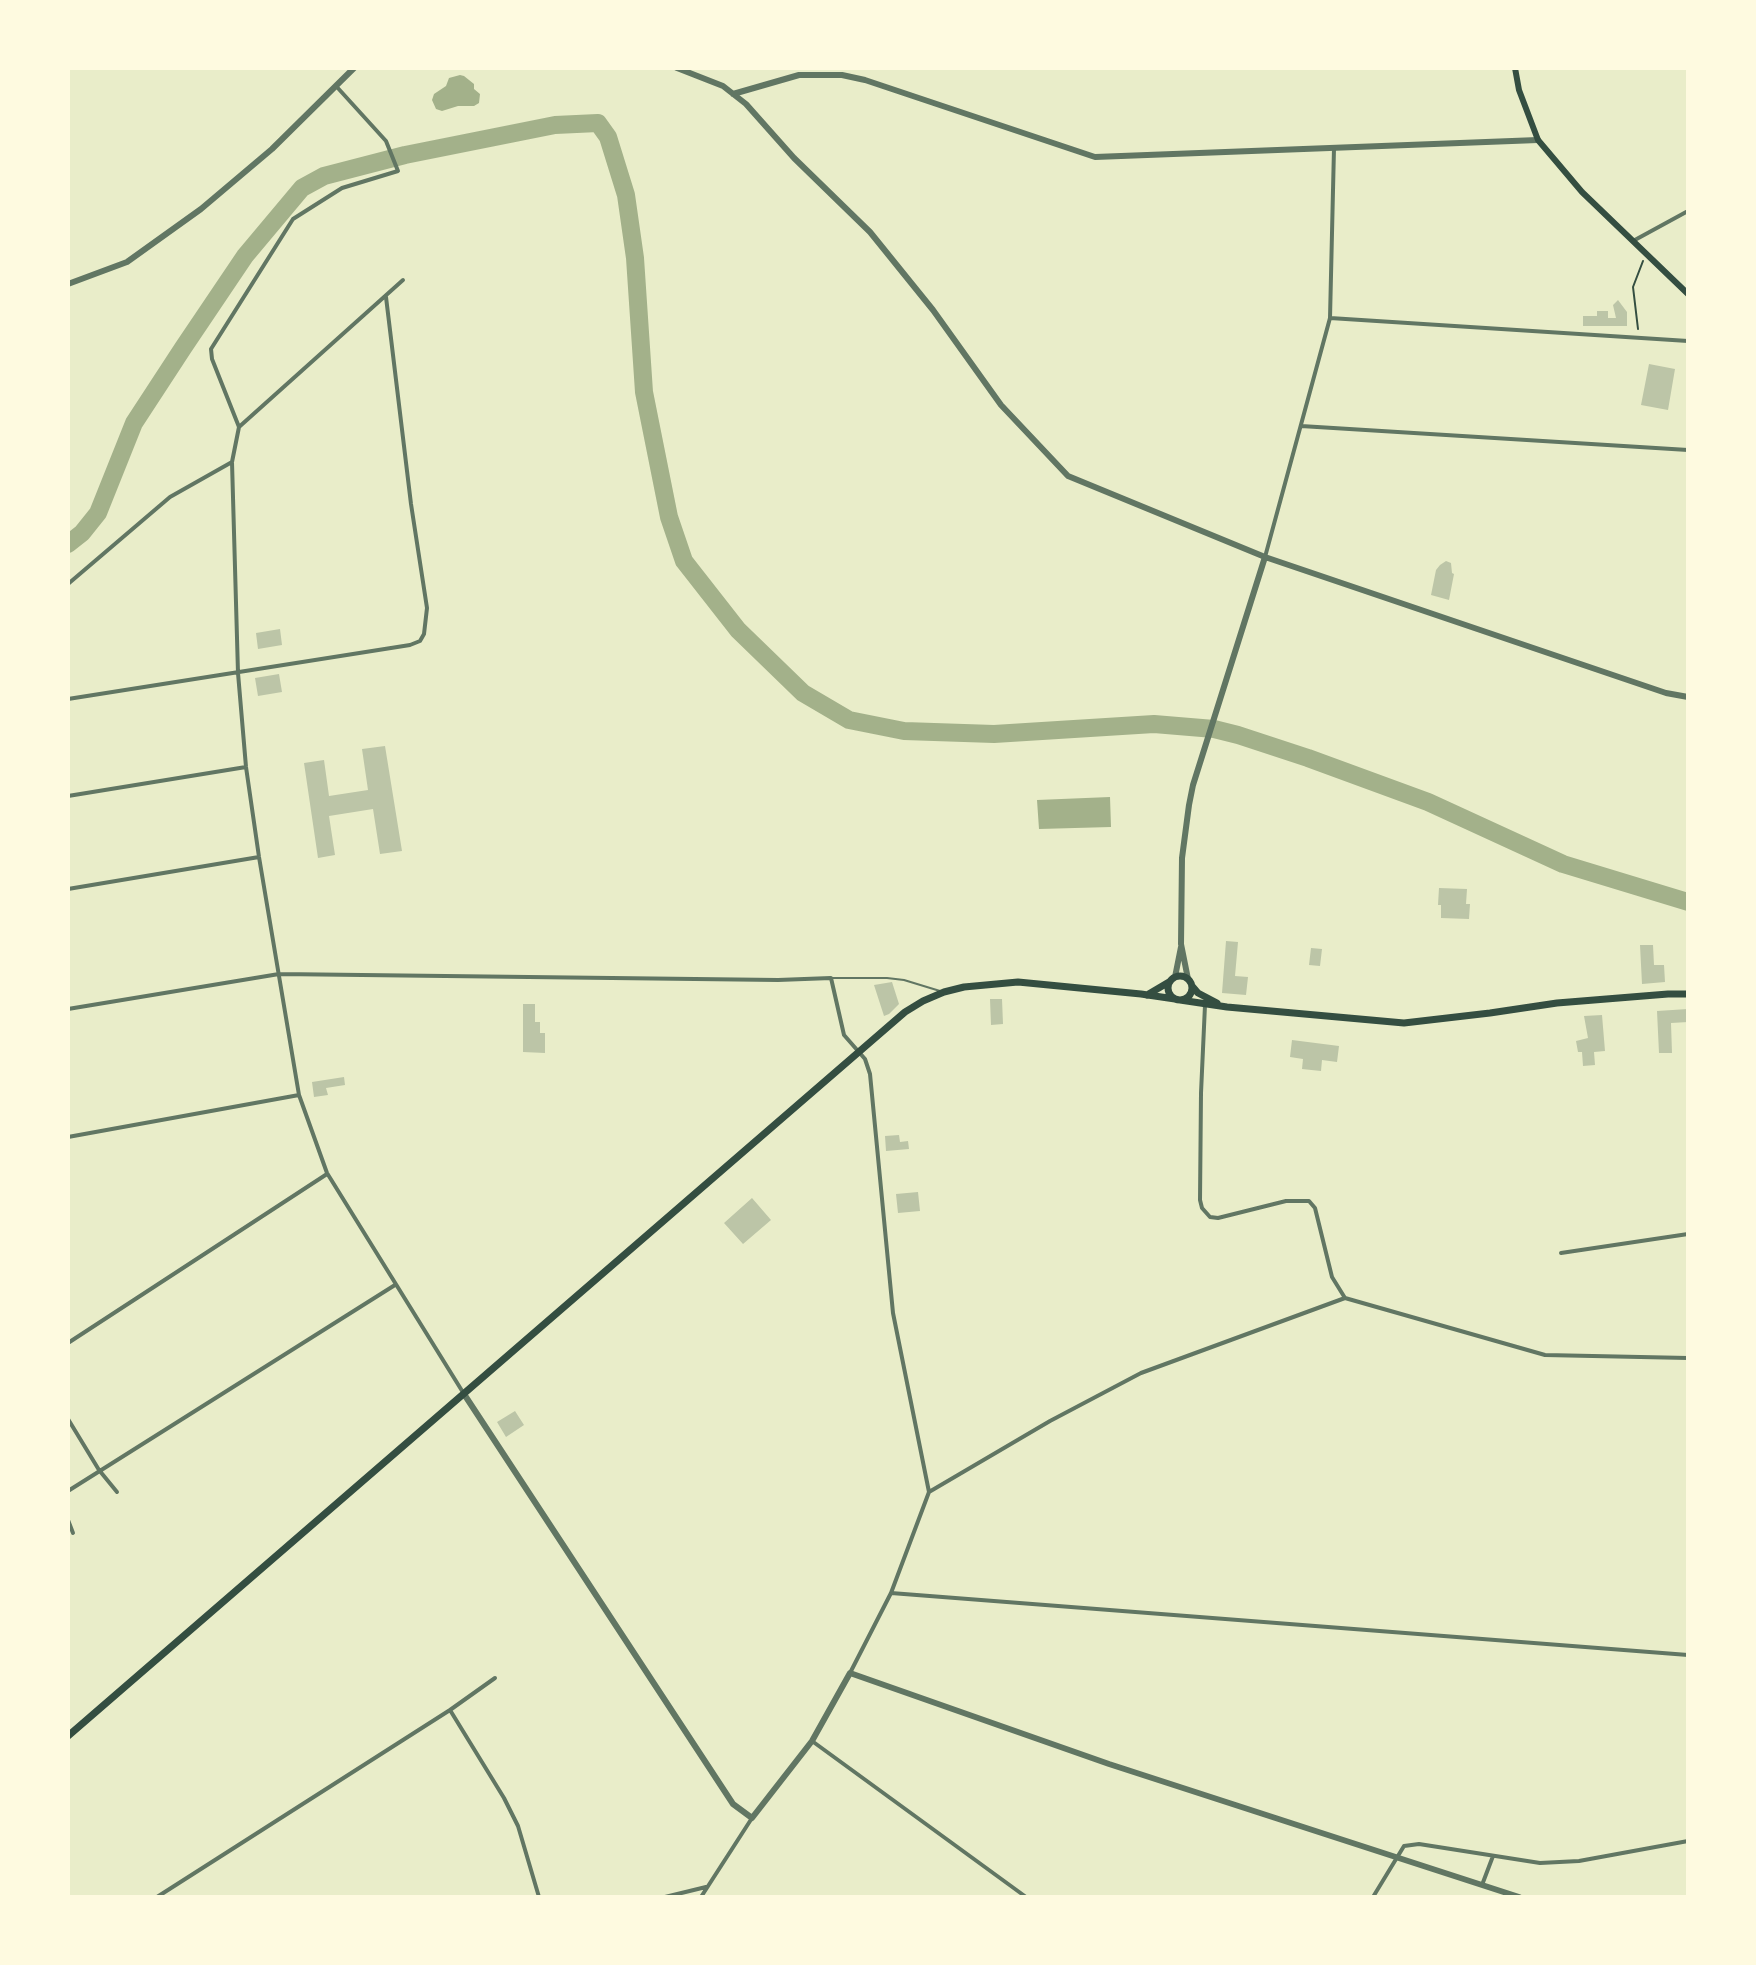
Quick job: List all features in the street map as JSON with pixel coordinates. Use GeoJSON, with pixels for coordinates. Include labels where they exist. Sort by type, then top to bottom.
{"type":"FeatureCollection","features":[{"type":"Feature","properties":{"kind":"highway"},"geometry":{"type":"LineString","coordinates":[[1147,995],[1181,976],[1205,1000]]}},
{"type":"Feature","properties":{"kind":"highway"},"geometry":{"type":"LineString","coordinates":[[1172,979],[1168,986],[1169,994],[1177,1000]]}},
{"type":"Feature","properties":{"kind":"highway"},"geometry":{"type":"LineString","coordinates":[[68,1736],[859,1051],[905,1012],[923,1001],[964,987],[1018,982],[1404,1023],[1557,1003],[1688,994]]}},
{"type":"Feature","properties":{"kind":"highway"},"geometry":{"type":"LineString","coordinates":[[1177,1000],[1189,996],[1190,982]]}},
{"type":"Feature","properties":{"kind":"main road"},"geometry":{"type":"LineString","coordinates":[[1515,68],[1519,90],[1538,140],[1582,192],[1688,294]]}},
{"type":"Feature","properties":{"kind":"street"},"geometry":{"type":"LineString","coordinates":[[68,284],[127,262],[201,209],[272,149],[354,68]]}},
{"type":"Feature","properties":{"kind":"street"},"geometry":{"type":"LineString","coordinates":[[677,68],[723,86],[746,104],[794,158],[870,232],[933,310],[1001,405],[1068,476],[1265,557],[1666,693],[1688,697]]}},
{"type":"Feature","properties":{"kind":"street"},"geometry":{"type":"LineString","coordinates":[[733,94],[799,75],[842,75],[1095,157],[1538,140]]}},
{"type":"Feature","properties":{"kind":"street"},"geometry":{"type":"LineString","coordinates":[[336,86],[386,141],[398,171],[342,188],[293,219],[211,349],[212,359],[239,427],[232,462],[238,673],[246,767],[299,1095],[327,1173],[395,1285],[733,1804],[752,1818]]}},
{"type":"Feature","properties":{"kind":"street"},"geometry":{"type":"LineString","coordinates":[[1172,979],[1181,944],[1182,858],[1193,785],[1265,557],[1330,318],[1334,148]]}},
{"type":"Feature","properties":{"kind":"street"},"geometry":{"type":"LineString","coordinates":[[1633,241],[1688,211]]}},
{"type":"Feature","properties":{"kind":"street"},"geometry":{"type":"LineString","coordinates":[[239,427],[403,280]]}},
{"type":"Feature","properties":{"kind":"street"},"geometry":{"type":"LineString","coordinates":[[68,699],[420,641],[424,634],[427,608],[386,297]]}},
{"type":"Feature","properties":{"kind":"street"},"geometry":{"type":"LineString","coordinates":[[1330,318],[1688,341]]}},
{"type":"Feature","properties":{"kind":"street"},"geometry":{"type":"LineString","coordinates":[[1301,426],[1688,450]]}},
{"type":"Feature","properties":{"kind":"street"},"geometry":{"type":"LineString","coordinates":[[68,584],[170,497],[232,462]]}},
{"type":"Feature","properties":{"kind":"street"},"geometry":{"type":"LineString","coordinates":[[68,796],[246,767]]}},
{"type":"Feature","properties":{"kind":"street"},"geometry":{"type":"LineString","coordinates":[[68,889],[259,857]]}},
{"type":"Feature","properties":{"kind":"street"},"geometry":{"type":"LineString","coordinates":[[1181,944],[1190,982]]}},
{"type":"Feature","properties":{"kind":"street"},"geometry":{"type":"LineString","coordinates":[[68,1009],[279,974],[831,978],[844,1035],[865,1059],[870,1074],[893,1313],[929,1492],[891,1593],[812,1741],[752,1818],[701,1897]]}},
{"type":"Feature","properties":{"kind":"street"},"geometry":{"type":"LineString","coordinates":[[1205,1000],[1202,1208],[1210,1217],[1218,1218],[1286,1201],[1309,1201],[1315,1208],[1332,1277],[1345,1298]]}},
{"type":"Feature","properties":{"kind":"street"},"geometry":{"type":"LineString","coordinates":[[68,1137],[299,1095]]}},
{"type":"Feature","properties":{"kind":"street"},"geometry":{"type":"LineString","coordinates":[[68,1343],[327,1173]]}},
{"type":"Feature","properties":{"kind":"street"},"geometry":{"type":"LineString","coordinates":[[1561,1253],[1688,1234]]}},
{"type":"Feature","properties":{"kind":"street"},"geometry":{"type":"LineString","coordinates":[[68,1491],[395,1285]]}},
{"type":"Feature","properties":{"kind":"street"},"geometry":{"type":"LineString","coordinates":[[929,1492],[1050,1421],[1141,1373],[1345,1298],[1545,1355],[1688,1358]]}},
{"type":"Feature","properties":{"kind":"street"},"geometry":{"type":"LineString","coordinates":[[68,1419],[99,1470],[117,1492]]}},
{"type":"Feature","properties":{"kind":"street"},"geometry":{"type":"LineString","coordinates":[[68,1520],[73,1533]]}},
{"type":"Feature","properties":{"kind":"street"},"geometry":{"type":"LineString","coordinates":[[891,1593],[1688,1655]]}},
{"type":"Feature","properties":{"kind":"street"},"geometry":{"type":"LineString","coordinates":[[850,1673],[1109,1764],[1519,1897]]}},
{"type":"Feature","properties":{"kind":"street"},"geometry":{"type":"LineString","coordinates":[[157,1897],[495,1678]]}},
{"type":"Feature","properties":{"kind":"street"},"geometry":{"type":"LineString","coordinates":[[450,1710],[518,1826],[539,1897]]}},
{"type":"Feature","properties":{"kind":"street"},"geometry":{"type":"LineString","coordinates":[[812,1741],[1026,1897]]}},
{"type":"Feature","properties":{"kind":"street"},"geometry":{"type":"LineString","coordinates":[[1373,1897],[1404,1846],[1419,1844],[1540,1863],[1579,1861],[1688,1841]]}},
{"type":"Feature","properties":{"kind":"street"},"geometry":{"type":"LineString","coordinates":[[1482,1885],[1493,1856]]}},
{"type":"Feature","properties":{"kind":"street"},"geometry":{"type":"LineString","coordinates":[[665,1897],[708,1886]]}},
{"type":"Feature","properties":{"kind":"street"},"geometry":{"type":"LineString","coordinates":[[1486,1897],[1492,1888]]}},
{"type":"Feature","properties":{"kind":"lane"},"geometry":{"type":"LineString","coordinates":[[831,978],[904,980],[944,992]]}},
{"type":"Feature","properties":{"kind":"path"},"geometry":{"type":"LineString","coordinates":[[1639,338],[1633,287],[1646,253]]}},
{"type":"Feature","properties":{"kind":"shaded area"},"geometry":{"type":"Polygon","coordinates":[[[460,75],[474,84],[474,89],[480,94],[479,103],[442,111],[436,109],[432,100],[434,94],[446,86],[449,78],[460,75]]]}},
{"type":"Feature","properties":{"kind":"shaded area"},"geometry":{"type":"Polygon","coordinates":[[[1110,797],[1111,827],[1039,829],[1037,800],[1110,797]]]}},
{"type":"Feature","properties":{"kind":"building"},"geometry":{"type":"Polygon","coordinates":[[[1618,300],[1627,312],[1627,326],[1583,326],[1583,316],[1597,316],[1597,311],[1608,311],[1608,318],[1616,318],[1613,305],[1618,300]]]}},
{"type":"Feature","properties":{"kind":"building"},"geometry":{"type":"Polygon","coordinates":[[[1649,364],[1675,369],[1668,410],[1641,405],[1649,364]]]}},
{"type":"Feature","properties":{"kind":"building"},"geometry":{"type":"Polygon","coordinates":[[[1446,561],[1451,563],[1454,574],[1449,600],[1431,595],[1436,570],[1446,561]]]}},
{"type":"Feature","properties":{"kind":"building"},"geometry":{"type":"Polygon","coordinates":[[[280,629],[282,645],[258,649],[256,633],[280,629]]]}},
{"type":"Feature","properties":{"kind":"building"},"geometry":{"type":"Polygon","coordinates":[[[279,674],[282,692],[258,696],[255,678],[279,674]]]}},
{"type":"Feature","properties":{"kind":"building"},"geometry":{"type":"Polygon","coordinates":[[[385,746],[402,851],[380,854],[373,809],[329,816],[335,855],[318,858],[304,763],[324,760],[329,796],[368,790],[362,749],[385,746]]]}},
{"type":"Feature","properties":{"kind":"building"},"geometry":{"type":"Polygon","coordinates":[[[1439,888],[1467,889],[1469,919],[1441,918],[1439,888]]]}},
{"type":"Feature","properties":{"kind":"building"},"geometry":{"type":"Polygon","coordinates":[[[1226,941],[1238,942],[1235,976],[1248,977],[1246,995],[1222,993],[1226,941]]]}},
{"type":"Feature","properties":{"kind":"building"},"geometry":{"type":"Polygon","coordinates":[[[1640,945],[1653,945],[1654,965],[1664,965],[1665,982],[1642,984],[1640,945]]]}},
{"type":"Feature","properties":{"kind":"building"},"geometry":{"type":"Polygon","coordinates":[[[1311,948],[1322,949],[1320,966],[1309,965],[1311,948]]]}},
{"type":"Feature","properties":{"kind":"building"},"geometry":{"type":"Polygon","coordinates":[[[892,982],[899,1004],[884,1016],[874,985],[892,982]]]}},
{"type":"Feature","properties":{"kind":"building"},"geometry":{"type":"Polygon","coordinates":[[[990,999],[1002,999],[1003,1024],[991,1025],[990,999]]]}},
{"type":"Feature","properties":{"kind":"building"},"geometry":{"type":"Polygon","coordinates":[[[523,1004],[535,1004],[535,1022],[540,1022],[540,1033],[545,1033],[545,1053],[523,1052],[523,1004]]]}},
{"type":"Feature","properties":{"kind":"building"},"geometry":{"type":"Polygon","coordinates":[[[1688,1009],[1688,1022],[1671,1023],[1672,1053],[1659,1053],[1657,1011],[1688,1009]]]}},
{"type":"Feature","properties":{"kind":"building"},"geometry":{"type":"Polygon","coordinates":[[[1602,1015],[1605,1051],[1594,1052],[1595,1065],[1583,1066],[1582,1052],[1578,1052],[1576,1041],[1588,1038],[1584,1016],[1602,1015]]]}},
{"type":"Feature","properties":{"kind":"building"},"geometry":{"type":"Polygon","coordinates":[[[1292,1040],[1339,1046],[1337,1062],[1322,1060],[1321,1071],[1302,1069],[1303,1059],[1290,1057],[1292,1040]]]}},
{"type":"Feature","properties":{"kind":"building"},"geometry":{"type":"Polygon","coordinates":[[[344,1077],[345,1085],[326,1088],[328,1095],[314,1097],[312,1082],[344,1077]]]}},
{"type":"Feature","properties":{"kind":"building"},"geometry":{"type":"Polygon","coordinates":[[[899,1135],[900,1142],[908,1141],[909,1149],[886,1151],[885,1136],[899,1135]]]}},
{"type":"Feature","properties":{"kind":"building"},"geometry":{"type":"Polygon","coordinates":[[[918,1192],[920,1211],[898,1213],[896,1194],[918,1192]]]}},
{"type":"Feature","properties":{"kind":"building"},"geometry":{"type":"Polygon","coordinates":[[[752,1198],[771,1220],[743,1244],[724,1223],[752,1198]]]}},
{"type":"Feature","properties":{"kind":"building"},"geometry":{"type":"Polygon","coordinates":[[[515,1411],[524,1425],[506,1437],[497,1422],[515,1411]]]}},
{"type":"Feature","properties":{"kind":"waterway"},"geometry":{"type":"LineString","coordinates":[[68,544],[82,533],[98,513],[134,423],[183,348],[245,256],[302,188],[324,176],[405,155],[555,125],[598,123],[608,137],[626,195],[635,258],[644,392],[669,517],[684,561],[738,630],[803,693],[849,720],[904,731],[994,734],[1154,724],[1214,729],[1308,758],[1428,802],[1563,864],[1688,902]]}}]}
